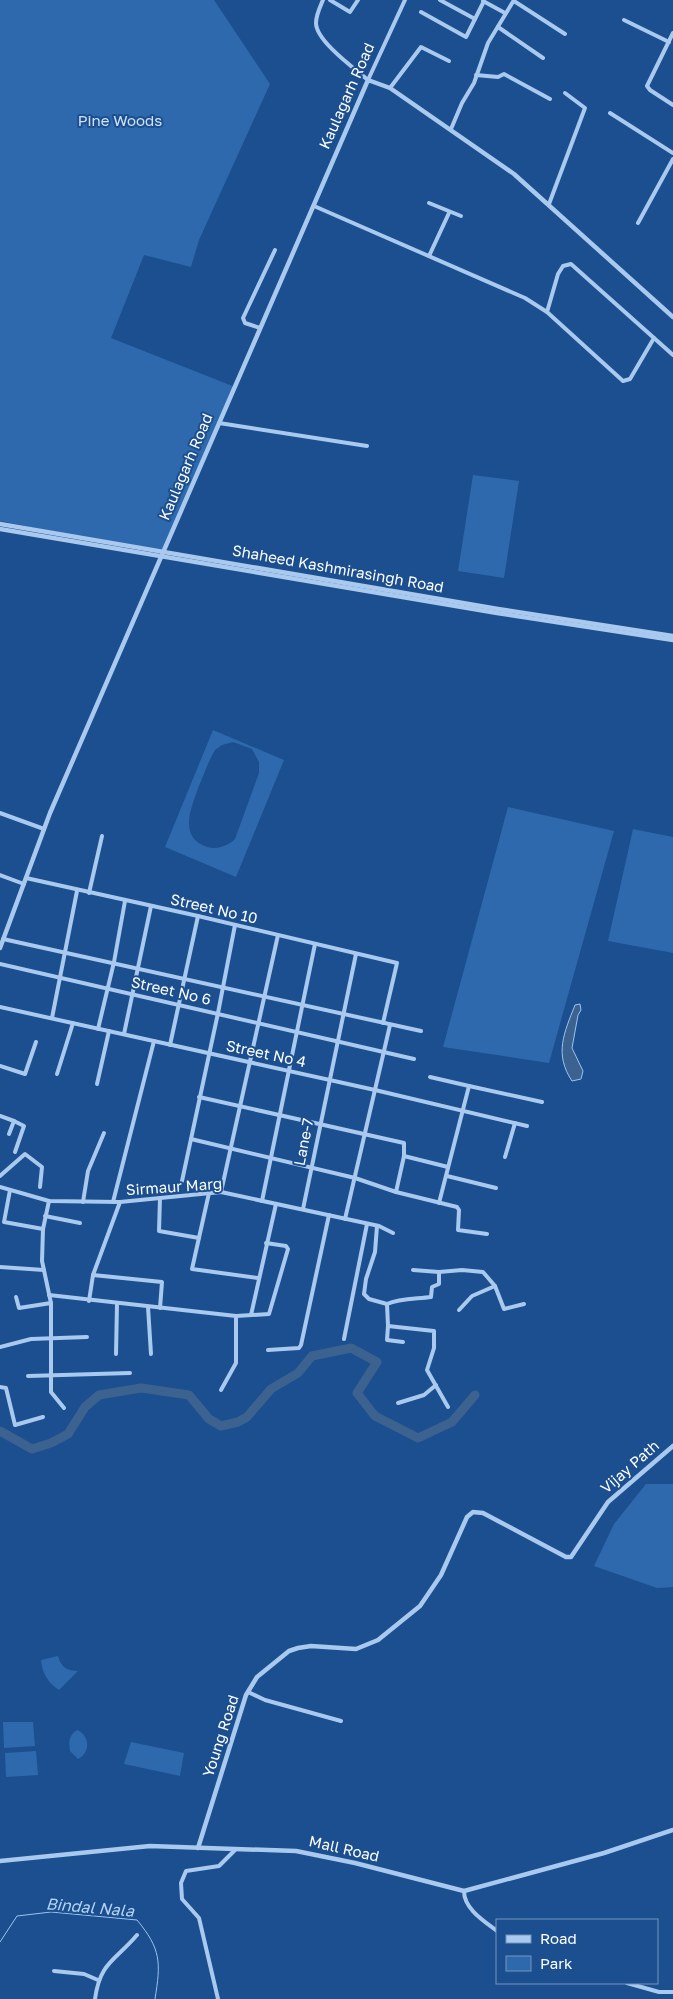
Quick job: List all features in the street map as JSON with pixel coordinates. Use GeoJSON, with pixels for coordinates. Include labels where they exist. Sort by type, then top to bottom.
{"type":"FeatureCollection","features":[{"type":"Feature","properties":{"kind":"street"},"geometry":{"type":"LineString","coordinates":[[323,0],[317,14],[317,30],[340,57],[368,80],[390,88],[514,174],[673,317]]}},
{"type":"Feature","properties":{"kind":"street"},"geometry":{"type":"LineString","coordinates":[[330,0],[350,12],[358,0]]}},
{"type":"Feature","properties":{"kind":"street","name":"Kaulagarh Road"},"geometry":{"type":"LineString","coordinates":[[0,946],[44,829],[314,206],[350,118],[404,0]]}},
{"type":"Feature","properties":{"kind":"street"},"geometry":{"type":"LineString","coordinates":[[440,0],[475,19]]}},
{"type":"Feature","properties":{"kind":"street"},"geometry":{"type":"LineString","coordinates":[[451,129],[476,75],[488,43],[514,0],[565,34]]}},
{"type":"Feature","properties":{"kind":"street"},"geometry":{"type":"LineString","coordinates":[[421,12],[466,37],[483,1],[505,13]]}},
{"type":"Feature","properties":{"kind":"street"},"geometry":{"type":"LineString","coordinates":[[624,20],[669,42]]}},
{"type":"Feature","properties":{"kind":"street"},"geometry":{"type":"LineString","coordinates":[[498,27],[543,58]]}},
{"type":"Feature","properties":{"kind":"street"},"geometry":{"type":"LineString","coordinates":[[673,33],[647,86],[673,105]]}},
{"type":"Feature","properties":{"kind":"street"},"geometry":{"type":"LineString","coordinates":[[390,88],[421,47],[449,61]]}},
{"type":"Feature","properties":{"kind":"street"},"geometry":{"type":"LineString","coordinates":[[476,75],[498,78],[504,74],[550,99]]}},
{"type":"Feature","properties":{"kind":"street"},"geometry":{"type":"LineString","coordinates":[[549,204],[585,108],[565,93]]}},
{"type":"Feature","properties":{"kind":"street"},"geometry":{"type":"LineString","coordinates":[[610,113],[673,153]]}},
{"type":"Feature","properties":{"kind":"street"},"geometry":{"type":"LineString","coordinates":[[638,224],[673,159]]}},
{"type":"Feature","properties":{"kind":"street"},"geometry":{"type":"LineString","coordinates":[[429,203],[449,213],[461,216]]}},
{"type":"Feature","properties":{"kind":"street"},"geometry":{"type":"LineString","coordinates":[[314,206],[526,298],[547,312],[626,381],[630,379],[654,338]]}},
{"type":"Feature","properties":{"kind":"street"},"geometry":{"type":"LineString","coordinates":[[429,256],[449,213]]}},
{"type":"Feature","properties":{"kind":"street"},"geometry":{"type":"LineString","coordinates":[[260,328],[245,323],[243,318],[275,250]]}},
{"type":"Feature","properties":{"kind":"street"},"geometry":{"type":"LineString","coordinates":[[547,312],[558,274],[562,266],[571,264],[673,355]]}},
{"type":"Feature","properties":{"kind":"street"},"geometry":{"type":"LineString","coordinates":[[219,423],[367,446]]}},
{"type":"Feature","properties":{"kind":"street","name":"Shaheed Kashmirasingh Road"},"geometry":{"type":"LineString","coordinates":[[0,524],[497,613],[673,640]]}},
{"type":"Feature","properties":{"kind":"street","name":"Shaheed Kashmirasingh Road"},"geometry":{"type":"LineString","coordinates":[[0,529],[673,636]]}},
{"type":"Feature","properties":{"kind":"street"},"geometry":{"type":"LineString","coordinates":[[0,813],[44,829]]}},
{"type":"Feature","properties":{"kind":"street"},"geometry":{"type":"LineString","coordinates":[[89,893],[102,836]]}},
{"type":"Feature","properties":{"kind":"street"},"geometry":{"type":"LineString","coordinates":[[0,875],[24,884]]}},
{"type":"Feature","properties":{"kind":"street","name":"Street No 10"},"geometry":{"type":"LineString","coordinates":[[26,878],[198,916],[397,964],[384,1023]]}},
{"type":"Feature","properties":{"kind":"street"},"geometry":{"type":"LineString","coordinates":[[52,1018],[77,890]]}},
{"type":"Feature","properties":{"kind":"street"},"geometry":{"type":"LineString","coordinates":[[98,1029],[114,962],[125,900]]}},
{"type":"Feature","properties":{"kind":"street"},"geometry":{"type":"LineString","coordinates":[[124,1034],[151,906]]}},
{"type":"Feature","properties":{"kind":"street"},"geometry":{"type":"LineString","coordinates":[[170,1045],[198,916]]}},
{"type":"Feature","properties":{"kind":"street"},"geometry":{"type":"LineString","coordinates":[[182,1181],[218,1013],[234,925]]}},
{"type":"Feature","properties":{"kind":"street"},"geometry":{"type":"LineString","coordinates":[[221,1192],[278,935]]}},
{"type":"Feature","properties":{"kind":"street"},"geometry":{"type":"LineString","coordinates":[[3,939],[421,1031]]}},
{"type":"Feature","properties":{"kind":"street"},"geometry":{"type":"LineString","coordinates":[[262,1201],[315,944]]}},
{"type":"Feature","properties":{"kind":"street","name":"Lane-7"},"geometry":{"type":"LineString","coordinates":[[303,1210],[319,1123],[356,954]]}},
{"type":"Feature","properties":{"kind":"street","name":"Street No 6"},"geometry":{"type":"LineString","coordinates":[[0,964],[414,1059]]}},
{"type":"Feature","properties":{"kind":"street","name":"Street No 4"},"geometry":{"type":"LineString","coordinates":[[0,1007],[288,1070],[527,1126]]}},
{"type":"Feature","properties":{"kind":"street"},"geometry":{"type":"LineString","coordinates":[[57,1074],[72,1023]]}},
{"type":"Feature","properties":{"kind":"street"},"geometry":{"type":"LineString","coordinates":[[345,1219],[390,1025]]}},
{"type":"Feature","properties":{"kind":"street"},"geometry":{"type":"LineString","coordinates":[[96,1084],[109,1031]]}},
{"type":"Feature","properties":{"kind":"street"},"geometry":{"type":"LineString","coordinates":[[113,1202],[154,1041]]}},
{"type":"Feature","properties":{"kind":"street"},"geometry":{"type":"LineString","coordinates":[[0,1066],[25,1074],[36,1042]]}},
{"type":"Feature","properties":{"kind":"street"},"geometry":{"type":"LineString","coordinates":[[430,1077],[542,1102]]}},
{"type":"Feature","properties":{"kind":"street"},"geometry":{"type":"LineString","coordinates":[[440,1203],[469,1086]]}},
{"type":"Feature","properties":{"kind":"street"},"geometry":{"type":"LineString","coordinates":[[199,1097],[365,1133],[406,1144],[396,1192]]}},
{"type":"Feature","properties":{"kind":"street"},"geometry":{"type":"LineString","coordinates":[[0,1116],[24,1126],[15,1152]]}},
{"type":"Feature","properties":{"kind":"street"},"geometry":{"type":"LineString","coordinates":[[9,1134],[14,1121]]}},
{"type":"Feature","properties":{"kind":"street"},"geometry":{"type":"LineString","coordinates":[[505,1157],[515,1124]]}},
{"type":"Feature","properties":{"kind":"street"},"geometry":{"type":"LineString","coordinates":[[83,1202],[88,1172],[97,1144],[104,1133]]}},
{"type":"Feature","properties":{"kind":"street"},"geometry":{"type":"LineString","coordinates":[[191,1139],[311,1166],[396,1192],[458,1208],[458,1230],[487,1234]]}},
{"type":"Feature","properties":{"kind":"street"},"geometry":{"type":"LineString","coordinates":[[0,1176],[25,1154],[42,1167],[40,1187]]}},
{"type":"Feature","properties":{"kind":"street"},"geometry":{"type":"LineString","coordinates":[[404,1156],[448,1166]]}},
{"type":"Feature","properties":{"kind":"street"},"geometry":{"type":"LineString","coordinates":[[447,1176],[496,1188]]}},
{"type":"Feature","properties":{"kind":"street","name":"Sirmaur Marg"},"geometry":{"type":"LineString","coordinates":[[0,1188],[49,1202],[120,1202],[221,1192],[378,1226],[393,1232]]}},
{"type":"Feature","properties":{"kind":"street"},"geometry":{"type":"LineString","coordinates":[[10,1190],[2,1213],[4,1222],[43,1229]]}},
{"type":"Feature","properties":{"kind":"street"},"geometry":{"type":"LineString","coordinates":[[209,1193],[193,1270],[258,1278]]}},
{"type":"Feature","properties":{"kind":"street"},"geometry":{"type":"LineString","coordinates":[[160,1198],[159,1231],[199,1238]]}},
{"type":"Feature","properties":{"kind":"street"},"geometry":{"type":"LineString","coordinates":[[49,1202],[43,1229],[44,1270],[51,1303],[51,1393],[64,1408]]}},
{"type":"Feature","properties":{"kind":"street"},"geometry":{"type":"LineString","coordinates":[[89,1300],[93,1275],[120,1202]]}},
{"type":"Feature","properties":{"kind":"street"},"geometry":{"type":"LineString","coordinates":[[251,1315],[276,1204]]}},
{"type":"Feature","properties":{"kind":"street"},"geometry":{"type":"LineString","coordinates":[[268,1350],[299,1348],[301,1345],[329,1215]]}},
{"type":"Feature","properties":{"kind":"street"},"geometry":{"type":"LineString","coordinates":[[45,1216],[80,1223]]}},
{"type":"Feature","properties":{"kind":"street"},"geometry":{"type":"LineString","coordinates":[[344,1339],[367,1224]]}},
{"type":"Feature","properties":{"kind":"street"},"geometry":{"type":"LineString","coordinates":[[378,1226],[375,1252],[366,1280],[364,1294],[369,1299],[388,1304],[397,1300],[411,1301],[431,1297],[432,1287],[439,1284],[439,1272]]}},
{"type":"Feature","properties":{"kind":"street"},"geometry":{"type":"LineString","coordinates":[[49,1295],[236,1316],[270,1313],[288,1248],[286,1246],[266,1243]]}},
{"type":"Feature","properties":{"kind":"street"},"geometry":{"type":"LineString","coordinates":[[0,1267],[44,1270]]}},
{"type":"Feature","properties":{"kind":"street"},"geometry":{"type":"LineString","coordinates":[[413,1270],[480,1272],[495,1286],[504,1310],[524,1304]]}},
{"type":"Feature","properties":{"kind":"street"},"geometry":{"type":"LineString","coordinates":[[93,1275],[162,1283],[160,1308]]}},
{"type":"Feature","properties":{"kind":"street"},"geometry":{"type":"LineString","coordinates":[[459,1310],[472,1296],[495,1286]]}},
{"type":"Feature","properties":{"kind":"street"},"geometry":{"type":"LineString","coordinates":[[16,1297],[19,1308],[51,1303]]}},
{"type":"Feature","properties":{"kind":"street"},"geometry":{"type":"LineString","coordinates":[[116,1354],[117,1304]]}},
{"type":"Feature","properties":{"kind":"street"},"geometry":{"type":"LineString","coordinates":[[388,1304],[387,1340],[403,1342]]}},
{"type":"Feature","properties":{"kind":"street"},"geometry":{"type":"LineString","coordinates":[[148,1307],[151,1354]]}},
{"type":"Feature","properties":{"kind":"street"},"geometry":{"type":"LineString","coordinates":[[221,1390],[236,1363],[236,1316]]}},
{"type":"Feature","properties":{"kind":"street"},"geometry":{"type":"LineString","coordinates":[[388,1326],[434,1331],[434,1348],[427,1367],[448,1407]]}},
{"type":"Feature","properties":{"kind":"street"},"geometry":{"type":"LineString","coordinates":[[0,1347],[29,1339],[87,1338]]}},
{"type":"Feature","properties":{"kind":"street"},"geometry":{"type":"LineString","coordinates":[[28,1376],[130,1373]]}},
{"type":"Feature","properties":{"kind":"street"},"geometry":{"type":"LineString","coordinates":[[398,1403],[424,1395],[436,1385]]}},
{"type":"Feature","properties":{"kind":"street"},"geometry":{"type":"LineString","coordinates":[[0,1388],[6,1388],[15,1425],[43,1417]]}},
{"type":"Feature","properties":{"kind":"street","name":"Vijay Path"},"geometry":{"type":"LineString","coordinates":[[572,1557],[608,1502],[673,1446]]}},
{"type":"Feature","properties":{"kind":"street","name":"Young Road"},"geometry":{"type":"LineString","coordinates":[[198,1848],[248,1692],[262,1672],[288,1651],[311,1646],[356,1649],[378,1640],[420,1606],[441,1575],[467,1517],[473,1512],[483,1513],[566,1557],[572,1557]]}},
{"type":"Feature","properties":{"kind":"street"},"geometry":{"type":"LineString","coordinates":[[248,1692],[265,1700],[340,1721]]}},
{"type":"Feature","properties":{"kind":"street","name":"Mall Road"},"geometry":{"type":"LineString","coordinates":[[0,1861],[150,1846],[296,1851],[318,1854],[464,1891],[604,1853],[673,1830]]}},
{"type":"Feature","properties":{"kind":"street"},"geometry":{"type":"LineString","coordinates":[[218,1999],[204,1932],[199,1918],[180,1896],[181,1883],[186,1871],[220,1866],[236,1850]]}},
{"type":"Feature","properties":{"kind":"street"},"geometry":{"type":"LineString","coordinates":[[464,1891],[464,1898],[474,1912],[496,1930]]}},
{"type":"Feature","properties":{"kind":"street"},"geometry":{"type":"LineString","coordinates":[[96,1999],[98,1980],[113,1958],[137,1935]]}},
{"type":"Feature","properties":{"kind":"street"},"geometry":{"type":"LineString","coordinates":[[54,1971],[84,1974],[98,1980]]}},
{"type":"Feature","properties":{"kind":"street"},"geometry":{"type":"LineString","coordinates":[[631,1984],[659,1992],[673,1992]]}},
{"type":"Feature","properties":{"kind":"green space","name":"Pine Woods"},"geometry":{"type":"Polygon","coordinates":[[[0,0],[214,0],[270,84],[199,240],[191,267],[144,255],[111,338],[235,387],[163,552],[0,521],[0,0]]]}},
{"type":"Feature","properties":{"kind":"green space"},"geometry":{"type":"Polygon","coordinates":[[[473,475],[519,481],[504,578],[458,571],[473,475]]]}},
{"type":"Feature","properties":{"kind":"green space"},"geometry":{"type":"Polygon","coordinates":[[[213,730],[284,760],[236,877],[165,847],[213,730]],[[233,742],[222,745],[215,750],[208,764],[193,803],[189,820],[189,829],[192,836],[207,847],[219,848],[235,839],[259,773],[259,762],[252,749],[233,742]]]}},
{"type":"Feature","properties":{"kind":"green space"},"geometry":{"type":"Polygon","coordinates":[[[508,807],[614,831],[549,1063],[443,1047],[508,807]]]}},
{"type":"Feature","properties":{"kind":"green space"},"geometry":{"type":"Polygon","coordinates":[[[633,829],[673,837],[673,953],[608,941],[633,829]]]}},
{"type":"Feature","properties":{"kind":"green space"},"geometry":{"type":"Polygon","coordinates":[[[646,1484],[673,1484],[673,1587],[657,1588],[594,1566],[614,1524],[646,1484]]]}},
{"type":"Feature","properties":{"kind":"green space"},"geometry":{"type":"Polygon","coordinates":[[[58,1656],[65,1668],[78,1671],[59,1690],[46,1677],[41,1660],[58,1656]]]}},
{"type":"Feature","properties":{"kind":"green space"},"geometry":{"type":"Polygon","coordinates":[[[3,1722],[33,1722],[35,1746],[4,1748],[3,1722]]]}},
{"type":"Feature","properties":{"kind":"green space"},"geometry":{"type":"Polygon","coordinates":[[[77,1730],[84,1736],[87,1744],[85,1753],[78,1759],[70,1751],[69,1745],[71,1737],[77,1730]]]}},
{"type":"Feature","properties":{"kind":"green space"},"geometry":{"type":"Polygon","coordinates":[[[131,1742],[184,1753],[180,1776],[124,1764],[131,1742]]]}},
{"type":"Feature","properties":{"kind":"green space"},"geometry":{"type":"Polygon","coordinates":[[[36,1751],[38,1775],[6,1777],[5,1753],[36,1751]]]}},
{"type":"Feature","properties":{"kind":"shaded area"},"geometry":{"type":"Polygon","coordinates":[[[580,1004],[581,1010],[578,1015],[572,1048],[583,1071],[581,1079],[572,1081],[563,1062],[562,1052],[567,1025],[575,1005],[580,1004]]]}},
{"type":"Feature","properties":{"kind":"waterway"},"geometry":{"type":"LineString","coordinates":[[0,1431],[32,1449],[51,1443],[68,1434],[85,1407],[99,1395],[141,1388],[189,1395],[209,1419],[221,1426],[238,1422],[247,1417],[271,1389],[298,1373],[312,1356],[351,1348],[377,1362],[357,1393],[375,1416],[418,1438],[452,1422],[475,1395]]}},
{"type":"Feature","properties":{"kind":"waterway","name":"Bindal Nala"},"geometry":{"type":"LineString","coordinates":[[0,1942],[17,1916],[51,1912],[137,1920],[151,1939],[157,1956],[158,1975],[155,1999]]}}]}
